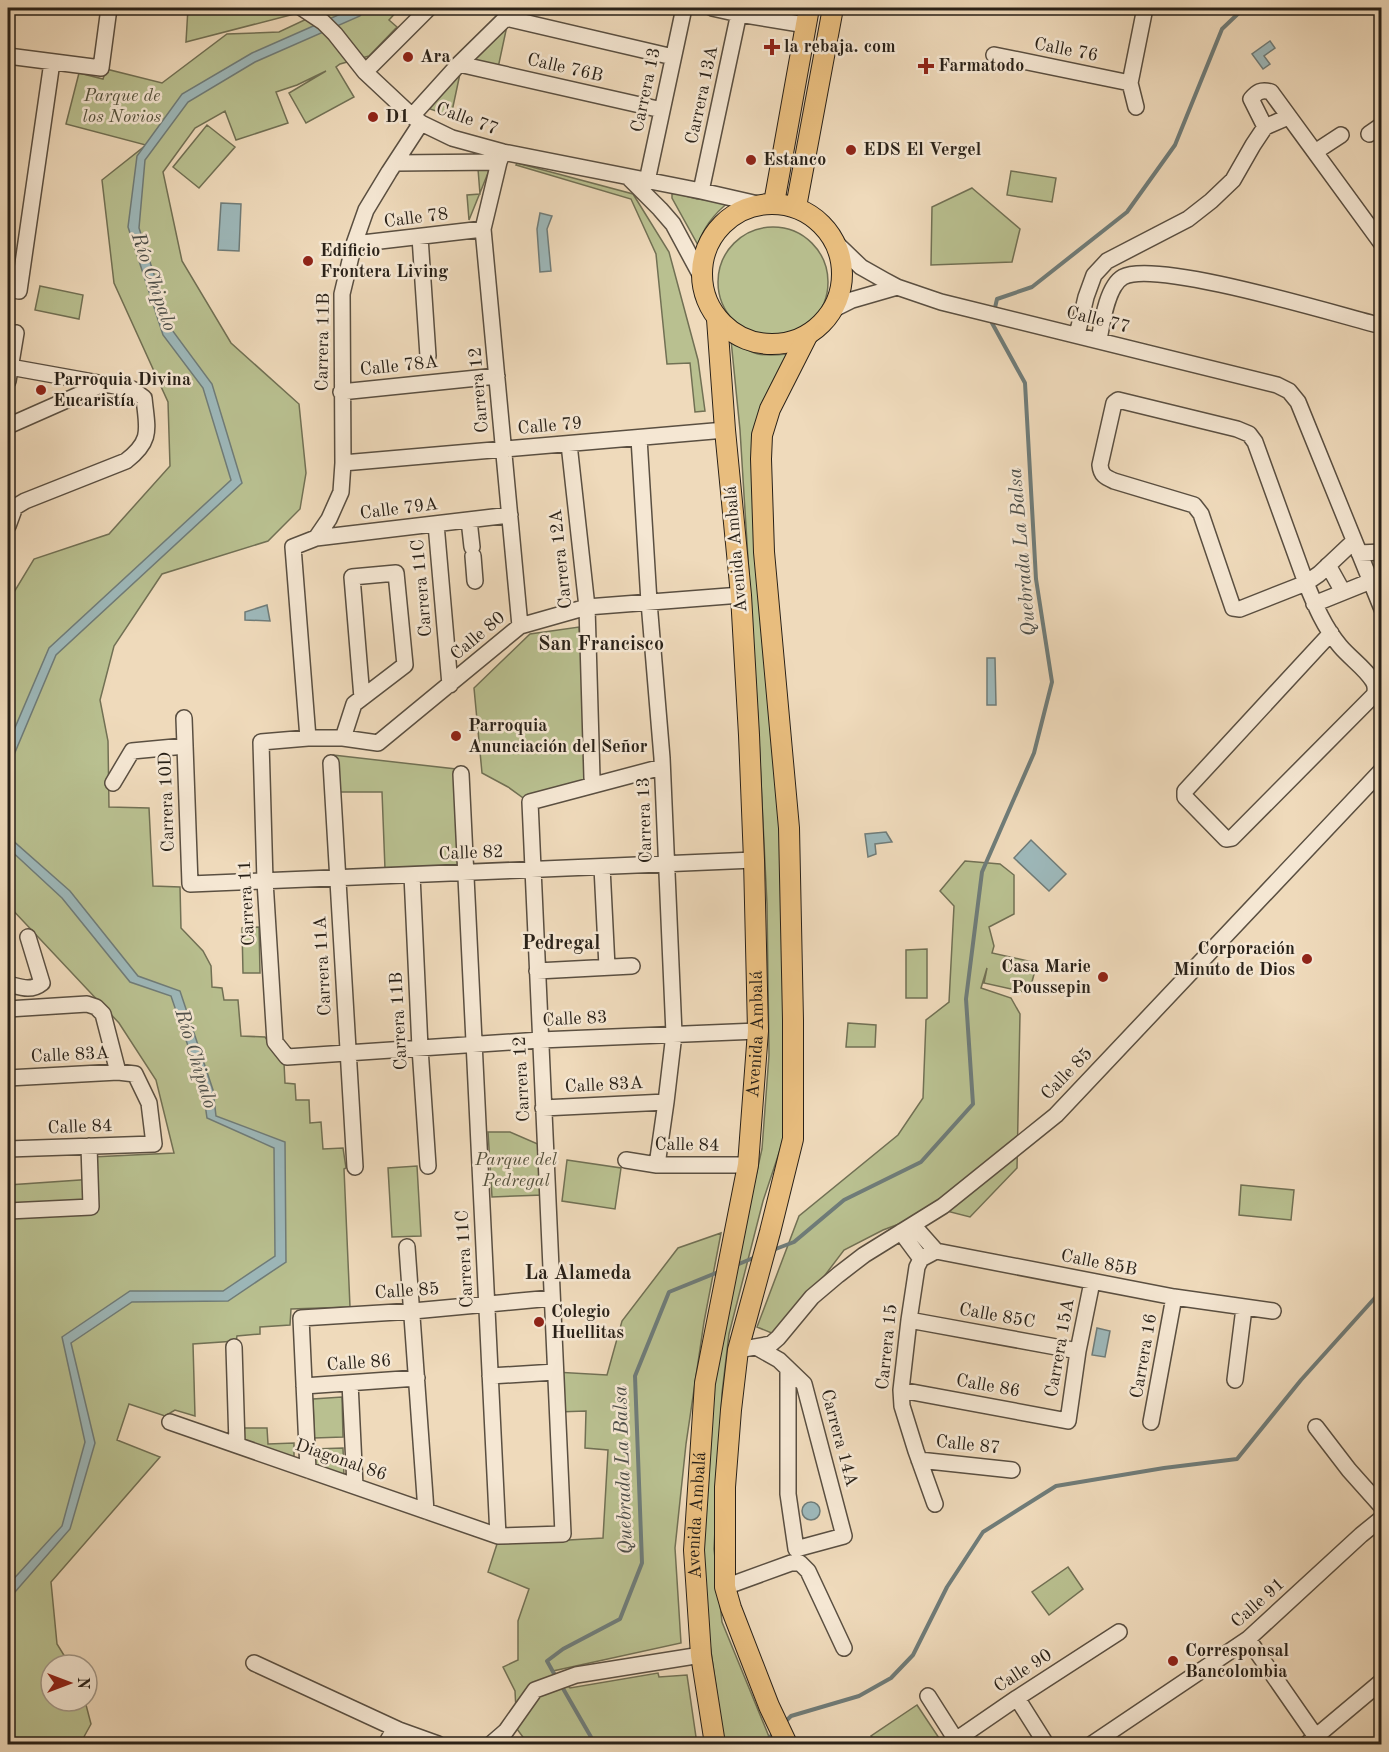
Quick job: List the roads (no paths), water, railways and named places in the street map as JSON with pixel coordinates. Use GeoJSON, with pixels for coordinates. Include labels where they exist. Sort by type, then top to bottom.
{"type":"FeatureCollection","features":[{"type":"Feature","properties":{"kind":"main road"},"geometry":{"type":"LineString","coordinates":[[796,207],[833,8]]}},
{"type":"Feature","properties":{"kind":"main road"},"geometry":{"type":"LineString","coordinates":[[766,204],[807,16]]}},
{"type":"Feature","properties":{"kind":"main road"},"geometry":{"type":"LineString","coordinates":[[766,204],[796,207],[812,215],[825,227],[835,242],[842,264],[842,287],[834,309],[822,325],[807,336],[788,343],[769,345],[750,342],[732,333],[717,320],[706,299],[701,276],[704,256],[711,238],[723,223],[739,211],[766,204]]}},
{"type":"Feature","properties":{"kind":"main road","name":"Avenida Ambalá"},"geometry":{"type":"LineString","coordinates":[[715,1744],[701,1655],[694,1550],[705,1383],[748,1164],[758,1032],[754,860],[741,595],[717,320]]}},
{"type":"Feature","properties":{"kind":"main road","name":"Avenida Ambalá"},"geometry":{"type":"LineString","coordinates":[[787,1744],[769,1706],[725,1587],[725,1487],[731,1410],[747,1348],[753,1294],[793,1138],[789,828],[764,552],[762,435],[770,409],[807,336]]}},
{"type":"Feature","properties":{"kind":"street"},"geometry":{"type":"LineString","coordinates":[[8,56],[100,68],[110,8]]}},
{"type":"Feature","properties":{"kind":"street"},"geometry":{"type":"LineString","coordinates":[[362,68],[429,8]]}},
{"type":"Feature","properties":{"kind":"street","name":"Carrera 13"},"geometry":{"type":"LineString","coordinates":[[647,181],[684,8]]}},
{"type":"Feature","properties":{"kind":"street"},"geometry":{"type":"LineString","coordinates":[[712,8],[807,16]]}},
{"type":"Feature","properties":{"kind":"street"},"geometry":{"type":"LineString","coordinates":[[1136,107],[1130,83],[1145,8]]}},
{"type":"Feature","properties":{"kind":"street","name":"Calle 77"},"geometry":{"type":"LineString","coordinates":[[307,11],[335,34],[362,68],[417,120],[452,138],[501,157],[628,177],[766,204]]}},
{"type":"Feature","properties":{"kind":"street","name":"Carrera 13A"},"geometry":{"type":"LineString","coordinates":[[701,191],[739,11]]}},
{"type":"Feature","properties":{"kind":"street"},"geometry":{"type":"LineString","coordinates":[[511,13],[673,57]]}},
{"type":"Feature","properties":{"kind":"street","name":"Carrera 11B"},"geometry":{"type":"LineString","coordinates":[[316,538],[329,519],[341,492],[342,294],[354,244],[366,210],[395,163],[417,120],[459,64],[511,13]]}},
{"type":"Feature","properties":{"kind":"street","name":"Calle 76"},"geometry":{"type":"LineString","coordinates":[[994,56],[1130,83]]}},
{"type":"Feature","properties":{"kind":"street"},"geometry":{"type":"LineString","coordinates":[[13,290],[52,62]]}},
{"type":"Feature","properties":{"kind":"street","name":"Calle 76B"},"geometry":{"type":"LineString","coordinates":[[459,64],[662,110]]}},
{"type":"Feature","properties":{"kind":"street"},"geometry":{"type":"LineString","coordinates":[[1265,127],[1251,99],[1257,92],[1263,90],[1271,92],[1382,244]]}},
{"type":"Feature","properties":{"kind":"street"},"geometry":{"type":"LineString","coordinates":[[1077,334],[1086,297],[1094,275],[1100,268],[1107,261],[1130,248],[1188,219],[1211,201],[1233,180],[1265,127],[1288,117]]}},
{"type":"Feature","properties":{"kind":"street"},"geometry":{"type":"LineString","coordinates":[[1315,152],[1341,135]]}},
{"type":"Feature","properties":{"kind":"street"},"geometry":{"type":"LineString","coordinates":[[395,163],[501,157]]}},
{"type":"Feature","properties":{"kind":"street","name":"Carrera 12"},"geometry":{"type":"LineString","coordinates":[[501,157],[483,229],[520,626]]}},
{"type":"Feature","properties":{"kind":"street"},"geometry":{"type":"LineString","coordinates":[[628,177],[673,224],[701,276]]}},
{"type":"Feature","properties":{"kind":"street","name":"Calle 78"},"geometry":{"type":"LineString","coordinates":[[354,244],[483,229]]}},
{"type":"Feature","properties":{"kind":"street"},"geometry":{"type":"LineString","coordinates":[[420,237],[428,356]]}},
{"type":"Feature","properties":{"kind":"street","name":"Calle 77"},"geometry":{"type":"LineString","coordinates":[[835,242],[861,267],[897,287],[941,302],[1077,334],[1289,391],[1298,402],[1357,547]]}},
{"type":"Feature","properties":{"kind":"street"},"geometry":{"type":"LineString","coordinates":[[1099,340],[1107,304],[1116,284],[1123,277],[1137,273],[1187,277],[1251,291],[1382,326]]}},
{"type":"Feature","properties":{"kind":"street"},"geometry":{"type":"LineString","coordinates":[[834,309],[852,300],[897,287]]}},
{"type":"Feature","properties":{"kind":"street"},"geometry":{"type":"LineString","coordinates":[[8,526],[15,507],[126,461],[138,453],[147,437],[144,398],[132,390],[103,384],[9,374],[16,333]]}},
{"type":"Feature","properties":{"kind":"street","name":"Calle 78A"},"geometry":{"type":"LineString","coordinates":[[341,392],[497,376]]}},
{"type":"Feature","properties":{"kind":"street"},"geometry":{"type":"LineString","coordinates":[[10,420],[103,384]]}},
{"type":"Feature","properties":{"kind":"street"},"geometry":{"type":"LineString","coordinates":[[1331,633],[1185,791],[1185,797],[1227,839],[1232,838],[1374,695],[1374,682],[1340,646],[1314,604],[1306,583],[1255,442],[1249,434],[1237,429],[1116,400],[1100,465],[1101,472],[1104,477],[1114,482],[1194,505],[1201,514],[1233,608],[1240,609],[1306,583],[1328,565],[1357,547],[1382,552]]}},
{"type":"Feature","properties":{"kind":"street","name":"Calle 79"},"geometry":{"type":"LineString","coordinates":[[342,463],[725,430]]}},
{"type":"Feature","properties":{"kind":"street","name":"Carrera 13"},"geometry":{"type":"LineString","coordinates":[[639,438],[662,767],[674,1034],[657,1165]]}},
{"type":"Feature","properties":{"kind":"street","name":"Carrera 12A"},"geometry":{"type":"LineString","coordinates":[[569,444],[587,607],[592,778]]}},
{"type":"Feature","properties":{"kind":"street","name":"Calle 79A"},"geometry":{"type":"LineString","coordinates":[[308,738],[293,547],[316,538],[510,516]]}},
{"type":"Feature","properties":{"kind":"street"},"geometry":{"type":"LineString","coordinates":[[469,520],[475,581]]}},
{"type":"Feature","properties":{"kind":"street","name":"Carrera 11C"},"geometry":{"type":"LineString","coordinates":[[436,524],[450,685]]}},
{"type":"Feature","properties":{"kind":"street"},"geometry":{"type":"LineString","coordinates":[[1357,547],[1382,609]]}},
{"type":"Feature","properties":{"kind":"street"},"geometry":{"type":"LineString","coordinates":[[1328,565],[1343,592]]}},
{"type":"Feature","properties":{"kind":"street"},"geometry":{"type":"LineString","coordinates":[[343,738],[354,704],[362,698],[405,665],[396,573],[352,577],[362,698]]}},
{"type":"Feature","properties":{"kind":"street"},"geometry":{"type":"LineString","coordinates":[[1314,604],[1371,581]]}},
{"type":"Feature","properties":{"kind":"street","name":"Calle 80"},"geometry":{"type":"LineString","coordinates":[[261,742],[343,738],[378,743],[520,626],[587,607],[741,595]]}},
{"type":"Feature","properties":{"kind":"street","name":"Carrera 10D"},"geometry":{"type":"LineString","coordinates":[[184,718],[190,884]]}},
{"type":"Feature","properties":{"kind":"street","name":"Carrera 11"},"geometry":{"type":"LineString","coordinates":[[261,742],[265,881],[275,1042],[286,1057]]}},
{"type":"Feature","properties":{"kind":"street"},"geometry":{"type":"LineString","coordinates":[[113,783],[132,751],[185,746]]}},
{"type":"Feature","properties":{"kind":"street","name":"Carrera 11A"},"geometry":{"type":"LineString","coordinates":[[331,764],[355,1167]]}},
{"type":"Feature","properties":{"kind":"street","name":"Carrera 12"},"geometry":{"type":"LineString","coordinates":[[498,1536],[563,1534],[530,802],[662,767]]}},
{"type":"Feature","properties":{"kind":"street","name":"Calle 85"},"geometry":{"type":"LineString","coordinates":[[747,1348],[771,1344],[812,1297],[838,1275],[864,1255],[943,1206],[1056,1115],[1382,770]]}},
{"type":"Feature","properties":{"kind":"street","name":"Carrera 11C"},"geometry":{"type":"LineString","coordinates":[[461,774],[498,1536]]}},
{"type":"Feature","properties":{"kind":"street","name":"Calle 82"},"geometry":{"type":"LineString","coordinates":[[190,884],[754,860]]}},
{"type":"Feature","properties":{"kind":"street"},"geometry":{"type":"LineString","coordinates":[[602,867],[607,967]]}},
{"type":"Feature","properties":{"kind":"street","name":"Carrera 11B"},"geometry":{"type":"LineString","coordinates":[[412,875],[428,1166]]}},
{"type":"Feature","properties":{"kind":"street"},"geometry":{"type":"LineString","coordinates":[[8,984],[29,989],[42,983],[28,937]]}},
{"type":"Feature","properties":{"kind":"street"},"geometry":{"type":"LineString","coordinates":[[537,971],[632,966]]}},
{"type":"Feature","properties":{"kind":"street"},"geometry":{"type":"LineString","coordinates":[[8,1009],[87,1004],[96,1007],[103,1014],[118,1072]]}},
{"type":"Feature","properties":{"kind":"street","name":"Calle 83"},"geometry":{"type":"LineString","coordinates":[[286,1057],[474,1043],[758,1032]]}},
{"type":"Feature","properties":{"kind":"street","name":"Calle 83A"},"geometry":{"type":"LineString","coordinates":[[8,1078],[118,1072],[135,1074],[149,1103],[154,1144]]}},
{"type":"Feature","properties":{"kind":"street","name":"Calle 83A"},"geometry":{"type":"LineString","coordinates":[[543,1108],[666,1101]]}},
{"type":"Feature","properties":{"kind":"street","name":"Calle 84"},"geometry":{"type":"LineString","coordinates":[[8,1149],[154,1144]]}},
{"type":"Feature","properties":{"kind":"street"},"geometry":{"type":"LineString","coordinates":[[8,1210],[91,1207],[89,1146]]}},
{"type":"Feature","properties":{"kind":"street","name":"Calle 84"},"geometry":{"type":"LineString","coordinates":[[626,1160],[657,1165],[748,1164]]}},
{"type":"Feature","properties":{"kind":"street"},"geometry":{"type":"LineString","coordinates":[[907,1229],[936,1251],[921,1259],[907,1229]]}},
{"type":"Feature","properties":{"kind":"street"},"geometry":{"type":"LineString","coordinates":[[407,1247],[426,1511]]}},
{"type":"Feature","properties":{"kind":"street","name":"Calle 85B"},"geometry":{"type":"LineString","coordinates":[[936,1251],[1174,1297],[1273,1311]]}},
{"type":"Feature","properties":{"kind":"street","name":"Carrera 15"},"geometry":{"type":"LineString","coordinates":[[921,1259],[917,1267],[901,1390],[902,1406],[935,1504]]}},
{"type":"Feature","properties":{"kind":"street","name":"Carrera 15A"},"geometry":{"type":"LineString","coordinates":[[1068,1421],[1078,1351],[1092,1282]]}},
{"type":"Feature","properties":{"kind":"street","name":"Carrera 16"},"geometry":{"type":"LineString","coordinates":[[1151,1422],[1174,1297]]}},
{"type":"Feature","properties":{"kind":"street","name":"Calle 85"},"geometry":{"type":"LineString","coordinates":[[304,1386],[301,1318],[413,1311],[552,1298]]}},
{"type":"Feature","properties":{"kind":"street"},"geometry":{"type":"LineString","coordinates":[[1234,1380],[1244,1308]]}},
{"type":"Feature","properties":{"kind":"street","name":"Calle 85C"},"geometry":{"type":"LineString","coordinates":[[909,1320],[1078,1351]]}},
{"type":"Feature","properties":{"kind":"street"},"geometry":{"type":"LineString","coordinates":[[234,1347],[237,1444]]}},
{"type":"Feature","properties":{"kind":"street"},"geometry":{"type":"LineString","coordinates":[[747,1348],[783,1365]]}},
{"type":"Feature","properties":{"kind":"street","name":"Carrera 14A"},"geometry":{"type":"LineString","coordinates":[[783,1365],[804,1384],[844,1536],[796,1549],[788,1494],[783,1365]]}},
{"type":"Feature","properties":{"kind":"street"},"geometry":{"type":"LineString","coordinates":[[490,1376],[555,1372]]}},
{"type":"Feature","properties":{"kind":"street","name":"Calle 86"},"geometry":{"type":"LineString","coordinates":[[304,1386],[417,1378]]}},
{"type":"Feature","properties":{"kind":"street"},"geometry":{"type":"LineString","coordinates":[[350,1383],[356,1486]]}},
{"type":"Feature","properties":{"kind":"street"},"geometry":{"type":"LineString","coordinates":[[304,1386],[308,1470]]}},
{"type":"Feature","properties":{"kind":"street","name":"Calle 86"},"geometry":{"type":"LineString","coordinates":[[901,1390],[1068,1421]]}},
{"type":"Feature","properties":{"kind":"street","name":"Diagonal 86"},"geometry":{"type":"LineString","coordinates":[[170,1422],[498,1536]]}},
{"type":"Feature","properties":{"kind":"street"},"geometry":{"type":"LineString","coordinates":[[1316,1427],[1349,1470],[1382,1507]]}},
{"type":"Feature","properties":{"kind":"street","name":"Calle 87"},"geometry":{"type":"LineString","coordinates":[[919,1460],[1012,1470]]}},
{"type":"Feature","properties":{"kind":"street","name":"Calle 91"},"geometry":{"type":"LineString","coordinates":[[1092,1744],[1248,1639],[1382,1518]]}},
{"type":"Feature","properties":{"kind":"street"},"geometry":{"type":"LineString","coordinates":[[725,1587],[791,1563],[800,1563],[808,1571],[844,1648]]}},
{"type":"Feature","properties":{"kind":"street","name":"Calle 90"},"geometry":{"type":"LineString","coordinates":[[953,1742],[1119,1632]]}},
{"type":"Feature","properties":{"kind":"street"},"geometry":{"type":"LineString","coordinates":[[1248,1639],[1314,1734],[1313,1740]]}},
{"type":"Feature","properties":{"kind":"street"},"geometry":{"type":"LineString","coordinates":[[490,1744],[506,1731],[535,1690],[576,1675],[701,1655]]}},
{"type":"Feature","properties":{"kind":"street"},"geometry":{"type":"LineString","coordinates":[[254,1663],[399,1730],[438,1744]]}},
{"type":"Feature","properties":{"kind":"street"},"geometry":{"type":"LineString","coordinates":[[1313,1740],[1382,1681]]}},
{"type":"Feature","properties":{"kind":"street"},"geometry":{"type":"LineString","coordinates":[[928,1696],[953,1742]]}},
{"type":"Feature","properties":{"kind":"street"},"geometry":{"type":"LineString","coordinates":[[1017,1698],[1046,1744]]}},
{"type":"Feature","properties":{"kind":"street"},"geometry":{"type":"LineString","coordinates":[[386,1744],[391,1735],[399,1730]]}},
{"type":"Feature","properties":{"kind":"water","name":"Río Chipalo"},"geometry":{"type":"Polygon","coordinates":[[[354,8],[367,8],[360,16],[255,62],[188,102],[145,160],[139,228],[172,330],[212,384],[242,483],[56,655],[8,769],[8,744],[49,648],[231,480],[203,388],[163,335],[128,227],[137,156],[182,94],[252,53],[354,8]]]}},
{"type":"Feature","properties":{"kind":"water"},"geometry":{"type":"Polygon","coordinates":[[[1270,41],[1275,48],[1264,56],[1270,64],[1263,69],[1252,54],[1270,41]]]}},
{"type":"Feature","properties":{"kind":"water"},"geometry":{"type":"Polygon","coordinates":[[[221,203],[241,204],[239,251],[218,250],[221,203]]]}},
{"type":"Feature","properties":{"kind":"water"},"geometry":{"type":"Polygon","coordinates":[[[540,213],[552,216],[547,229],[551,271],[540,272],[537,229],[540,213]]]}},
{"type":"Feature","properties":{"kind":"water"},"geometry":{"type":"Polygon","coordinates":[[[267,605],[270,621],[245,620],[245,612],[267,605]]]}},
{"type":"Feature","properties":{"kind":"water"},"geometry":{"type":"Polygon","coordinates":[[[987,658],[995,658],[996,705],[987,705],[987,658]]]}},
{"type":"Feature","properties":{"kind":"water","name":"Río Chipalo"},"geometry":{"type":"Polygon","coordinates":[[[8,828],[10,838],[70,891],[138,976],[180,991],[213,1090],[216,1116],[285,1142],[286,1262],[228,1301],[132,1302],[71,1343],[95,1443],[70,1529],[8,1600],[8,1585],[62,1526],[85,1442],[62,1337],[130,1291],[223,1291],[275,1256],[274,1148],[207,1118],[203,1090],[171,996],[130,982],[62,898],[8,848],[8,828]]]}},
{"type":"Feature","properties":{"kind":"water"},"geometry":{"type":"Polygon","coordinates":[[[886,832],[892,842],[875,844],[876,854],[868,857],[865,834],[886,832]]]}},
{"type":"Feature","properties":{"kind":"water"},"geometry":{"type":"Polygon","coordinates":[[[1031,840],[1066,874],[1049,891],[1014,858],[1031,840]]]}},
{"type":"Feature","properties":{"kind":"water"},"geometry":{"type":"Polygon","coordinates":[[[1097,1328],[1110,1331],[1105,1357],[1092,1355],[1097,1328]]]}},
{"type":"Feature","properties":{"kind":"water"},"geometry":{"type":"Polygon","coordinates":[[[811,1502],[817,1505],[820,1511],[817,1517],[811,1520],[805,1517],[802,1511],[805,1505],[811,1502]]]}},
{"type":"Feature","properties":{"kind":"waterway","name":"Quebrada La Balsa"},"geometry":{"type":"LineString","coordinates":[[994,312],[997,299],[1032,287],[1127,212],[1175,145],[1222,29],[1244,8]]}},
{"type":"Feature","properties":{"kind":"waterway","name":"Quebrada La Balsa"},"geometry":{"type":"LineString","coordinates":[[773,1250],[794,1242],[844,1200],[921,1162],[973,1104],[966,999],[982,872],[1034,753],[1052,682],[1036,579],[1025,383],[992,323],[993,320]]}},
{"type":"Feature","properties":{"kind":"waterway","name":"Quebrada La Balsa"},"geometry":{"type":"LineString","coordinates":[[734,1266],[758,1256]]}},
{"type":"Feature","properties":{"kind":"waterway","name":"Quebrada La Balsa"},"geometry":{"type":"LineString","coordinates":[[557,1679],[547,1661],[563,1649],[620,1619],[642,1563],[635,1376],[669,1292],[721,1271]]}},
{"type":"Feature","properties":{"kind":"waterway"},"geometry":{"type":"LineString","coordinates":[[785,1722],[791,1716],[859,1696],[891,1678],[913,1655],[947,1587],[983,1532],[1056,1486],[1164,1468],[1237,1459],[1301,1380],[1382,1290]]}},
{"type":"Feature","properties":{"kind":"waterway"},"geometry":{"type":"LineString","coordinates":[[561,1685],[595,1744]]}},
{"type":"Feature","properties":{"kind":"waterway"},"geometry":{"type":"LineString","coordinates":[[763,1744],[775,1732]]}},
{"type":"Feature","properties":{"kind":"place","name":"la rebaja. com"},"geometry":{"type":"Point","coordinates":[772,47]}},
{"type":"Feature","properties":{"kind":"place","name":"Ara"},"geometry":{"type":"Point","coordinates":[408,57]}},
{"type":"Feature","properties":{"kind":"place","name":"Farmatodo"},"geometry":{"type":"Point","coordinates":[926,66]}},
{"type":"Feature","properties":{"kind":"place","name":"D1"},"geometry":{"type":"Point","coordinates":[373,117]}},
{"type":"Feature","properties":{"kind":"place","name":"EDS El Vergel"},"geometry":{"type":"Point","coordinates":[851,150]}},
{"type":"Feature","properties":{"kind":"place","name":"Estanco"},"geometry":{"type":"Point","coordinates":[751,160]}},
{"type":"Feature","properties":{"kind":"place","name":"Edificio Frontera Living"},"geometry":{"type":"Point","coordinates":[308,261]}},
{"type":"Feature","properties":{"kind":"place","name":"Parroquia Divina Eucaristía"},"geometry":{"type":"Point","coordinates":[41,390]}},
{"type":"Feature","properties":{"kind":"place","name":"Parroquia Anunciación del Señor"},"geometry":{"type":"Point","coordinates":[456,736]}},
{"type":"Feature","properties":{"kind":"place","name":"Corporación Minuto de Dios"},"geometry":{"type":"Point","coordinates":[1307,959]}},
{"type":"Feature","properties":{"kind":"place","name":"Casa Marie Poussepin"},"geometry":{"type":"Point","coordinates":[1103,977]}},
{"type":"Feature","properties":{"kind":"place","name":"Colegio Huellitas"},"geometry":{"type":"Point","coordinates":[539,1322]}},
{"type":"Feature","properties":{"kind":"place","name":"Corresponsal Bancolombia"},"geometry":{"type":"Point","coordinates":[1173,1661]}},
{"type":"Feature","properties":{"kind":"district","name":"San Francisco"},"geometry":{"type":"Point","coordinates":[601,645]}},
{"type":"Feature","properties":{"kind":"district","name":"Pedregal"},"geometry":{"type":"Point","coordinates":[561,944]}},
{"type":"Feature","properties":{"kind":"district","name":"La Alameda"},"geometry":{"type":"Point","coordinates":[578,1274]}},
{"type":"Feature","properties":{"kind":"park label","name":"Parque de los Novios"},"geometry":{"type":"Point","coordinates":[122,106]}},
{"type":"Feature","properties":{"kind":"park label","name":"Parque del Pedregal"},"geometry":{"type":"Point","coordinates":[516,1170]}}]}
